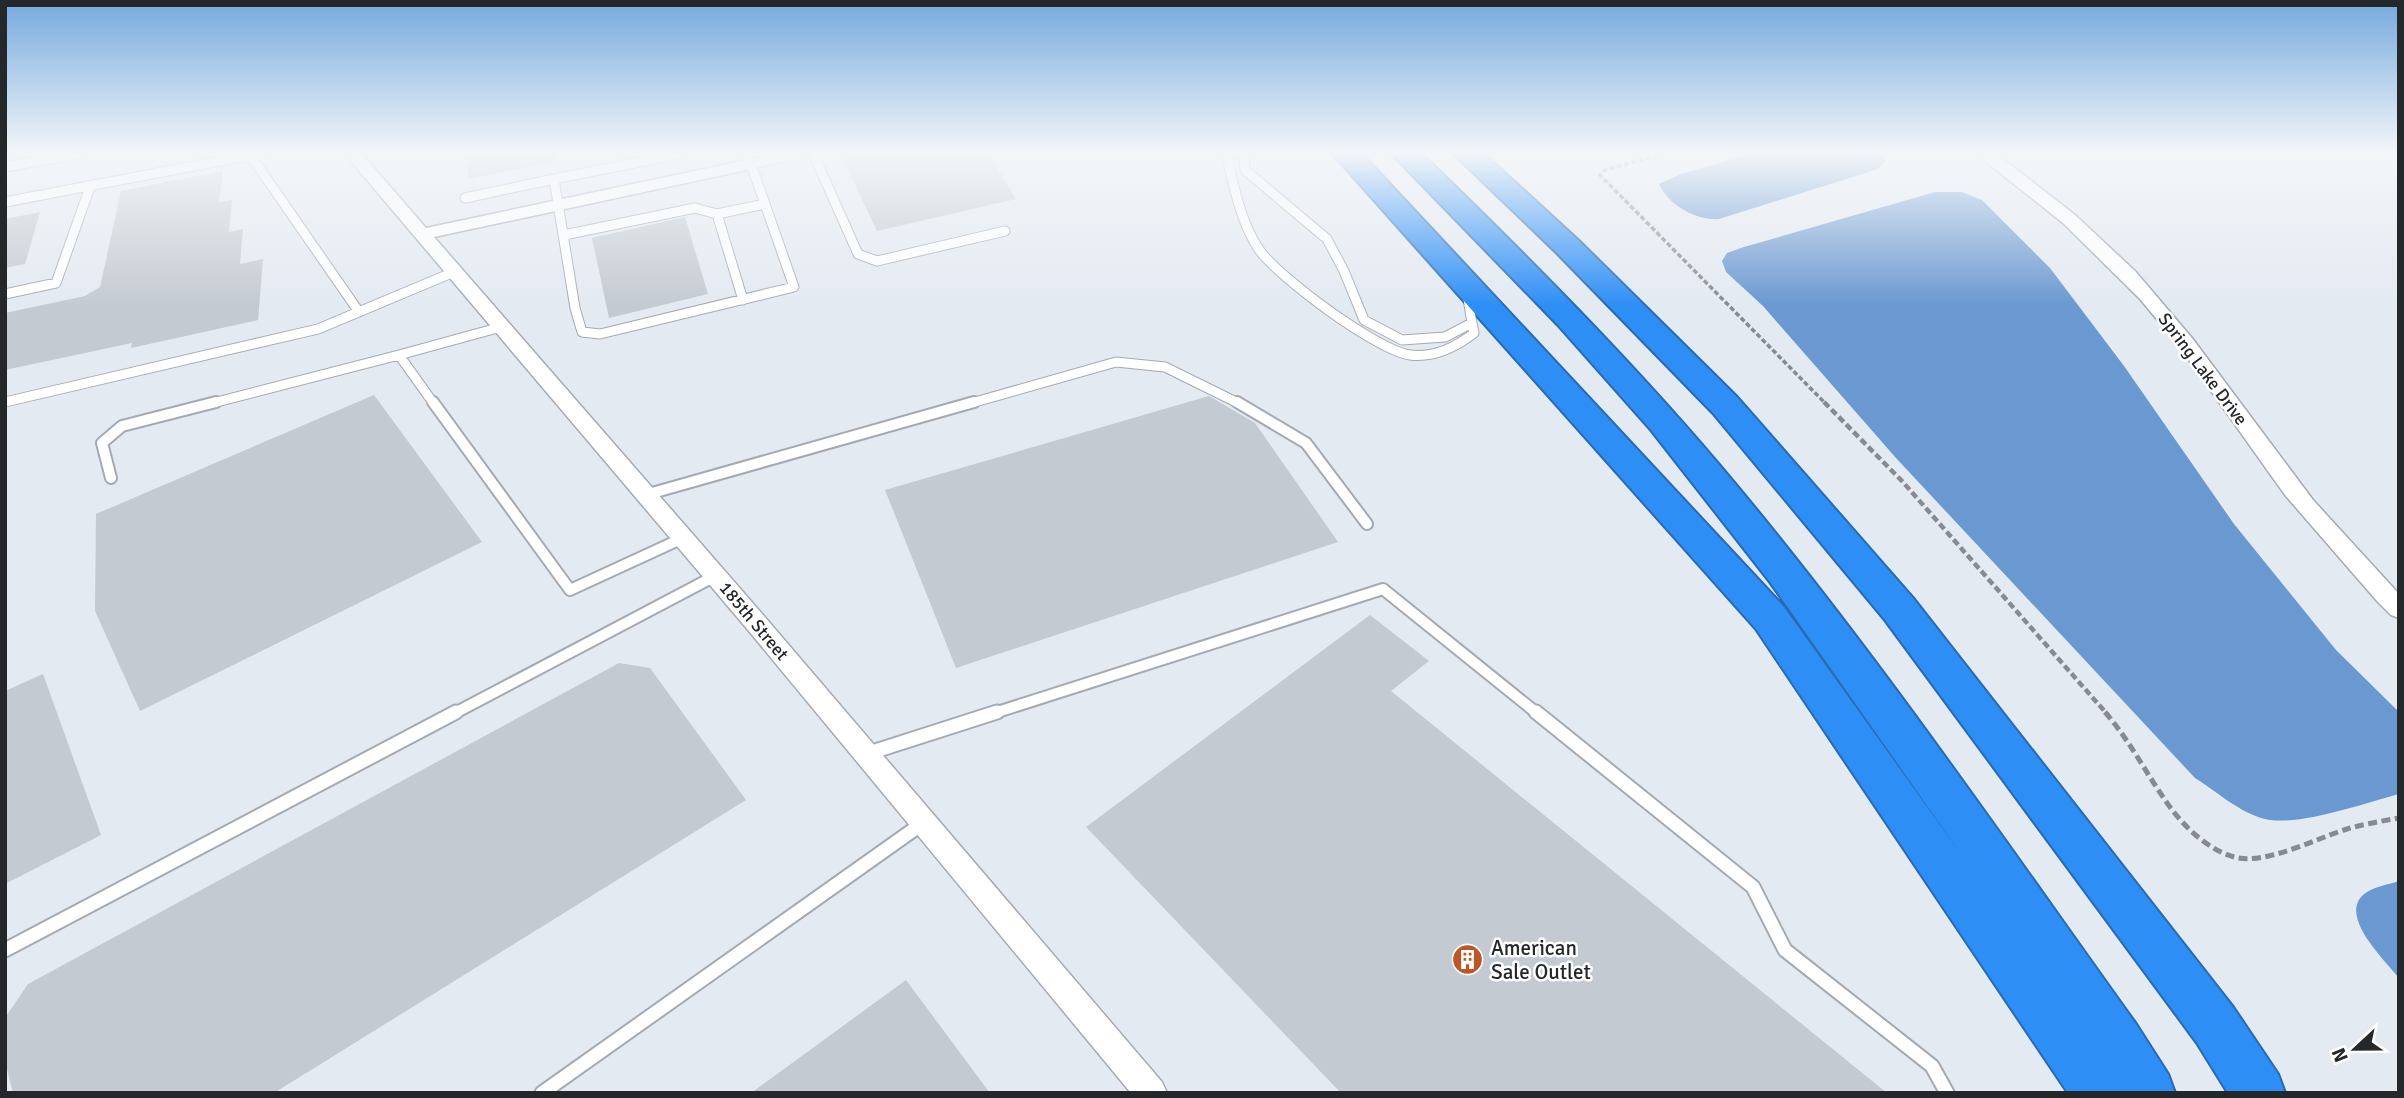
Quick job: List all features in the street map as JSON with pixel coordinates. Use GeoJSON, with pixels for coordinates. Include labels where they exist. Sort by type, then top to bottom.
{"type":"FeatureCollection","features":[{"type":"Feature","properties":{"kind":"highway"},"geometry":{"type":"LineString","coordinates":[[1393,204],[1770,618],[2075,1053],[2100,1093]]}},
{"type":"Feature","properties":{"kind":"highway"},"geometry":{"type":"LineString","coordinates":[[1457,204],[1514,261],[1663,421],[1825,625],[2118,1042],[2149,1093]]}},
{"type":"Feature","properties":{"kind":"highway"},"geometry":{"type":"LineString","coordinates":[[1522,204],[1725,405],[1899,609],[2215,1025],[2259,1093]]}},
{"type":"Feature","properties":{"kind":"street","name":"185th Street"},"geometry":{"type":"LineString","coordinates":[[396,204],[683,538],[1152,1093]]}},
{"type":"Feature","properties":{"kind":"street"},"geometry":{"type":"LineString","coordinates":[[422,234],[561,204]]}},
{"type":"Feature","properties":{"kind":"street","name":"Spring Lake Drive"},"geometry":{"type":"LineString","coordinates":[[2050,204],[2147,295],[2188,346],[2292,490],[2352,560],[2399,609]]}},
{"type":"Feature","properties":{"kind":"lane"},"geometry":{"type":"LineString","coordinates":[[5,294],[56,283],[84,204]]}},
{"type":"Feature","properties":{"kind":"lane"},"geometry":{"type":"LineString","coordinates":[[284,204],[359,312]]}},
{"type":"Feature","properties":{"kind":"lane"},"geometry":{"type":"LineString","coordinates":[[564,235],[695,208],[717,214],[764,204]]}},
{"type":"Feature","properties":{"kind":"lane"},"geometry":{"type":"LineString","coordinates":[[558,205],[575,308],[582,332],[600,334],[794,287],[765,204]]}},
{"type":"Feature","properties":{"kind":"lane"},"geometry":{"type":"LineString","coordinates":[[836,204],[858,254],[877,261],[1005,231]]}},
{"type":"Feature","properties":{"kind":"lane"},"geometry":{"type":"LineString","coordinates":[[1239,204],[1259,251],[1342,319],[1381,345],[1402,354],[1434,354],[1460,346],[1474,333],[1465,280]]}},
{"type":"Feature","properties":{"kind":"lane"},"geometry":{"type":"LineString","coordinates":[[1285,204],[1326,239],[1344,271],[1364,320],[1402,340],[1445,337],[1472,323]]}},
{"type":"Feature","properties":{"kind":"lane"},"geometry":{"type":"LineString","coordinates":[[717,214],[743,300]]}},
{"type":"Feature","properties":{"kind":"lane"},"geometry":{"type":"LineString","coordinates":[[5,402],[318,329],[454,272]]}},
{"type":"Feature","properties":{"kind":"lane"},"geometry":{"type":"LineString","coordinates":[[111,478],[102,443],[122,426],[501,327]]}},
{"type":"Feature","properties":{"kind":"lane"},"geometry":{"type":"LineString","coordinates":[[399,355],[570,590],[683,538]]}},
{"type":"Feature","properties":{"kind":"lane"},"geometry":{"type":"LineString","coordinates":[[645,495],[1116,362],[1179,372],[1225,395],[1306,443],[1367,524]]}},
{"type":"Feature","properties":{"kind":"lane"},"geometry":{"type":"LineString","coordinates":[[5,950],[715,576]]}},
{"type":"Feature","properties":{"kind":"lane"},"geometry":{"type":"LineString","coordinates":[[866,754],[1383,589],[1753,887],[1785,950],[1932,1066],[1947,1093]]}},
{"type":"Feature","properties":{"kind":"lane"},"geometry":{"type":"LineString","coordinates":[[542,1093],[923,823]]}},
{"type":"Feature","properties":{"kind":"path"},"geometry":{"type":"LineString","coordinates":[[1629,204],[1902,481],[2125,735],[2166,802],[2186,827],[2214,849],[2236,858],[2259,858],[2350,828],[2399,818]]}},
{"type":"Feature","properties":{"kind":"water"},"geometry":{"type":"Polygon","coordinates":[[[1766,204],[1719,219],[1702,217],[1676,205],[1766,204]]]}},
{"type":"Feature","properties":{"kind":"water"},"geometry":{"type":"Polygon","coordinates":[[[1892,204],[1986,204],[2050,268],[2124,366],[2234,524],[2336,650],[2399,712],[2399,794],[2332,813],[2279,821],[2246,812],[2195,778],[1896,458],[1763,306],[1726,272],[1722,261],[1727,253],[1892,204]]]}},
{"type":"Feature","properties":{"kind":"water"},"geometry":{"type":"Polygon","coordinates":[[[2399,881],[2399,978],[2375,950],[2360,926],[2357,904],[2367,892],[2399,881]]]}},
{"type":"Feature","properties":{"kind":"building"},"geometry":{"type":"Polygon","coordinates":[[[118,204],[232,204],[229,232],[243,229],[240,264],[263,259],[258,320],[131,348],[132,343],[5,370],[5,313],[85,296],[100,287],[118,204]]]}},
{"type":"Feature","properties":{"kind":"building"},"geometry":{"type":"Polygon","coordinates":[[[864,204],[993,204],[877,231],[864,204]]]}},
{"type":"Feature","properties":{"kind":"building"},"geometry":{"type":"Polygon","coordinates":[[[40,212],[25,264],[5,268],[5,219],[40,212]]]}},
{"type":"Feature","properties":{"kind":"building"},"geometry":{"type":"Polygon","coordinates":[[[685,217],[708,294],[609,318],[592,238],[685,217]]]}},
{"type":"Feature","properties":{"kind":"building"},"geometry":{"type":"Polygon","coordinates":[[[374,395],[482,542],[140,711],[95,611],[96,514],[374,395]]]}},
{"type":"Feature","properties":{"kind":"building"},"geometry":{"type":"Polygon","coordinates":[[[1209,396],[1255,423],[1338,542],[956,668],[885,490],[1209,396]]]}},
{"type":"Feature","properties":{"kind":"building","name":"American Sale Outlet"},"geometry":{"type":"Polygon","coordinates":[[[1370,615],[1429,661],[1391,691],[1887,1093],[1341,1093],[1086,827],[1370,615]]]}},
{"type":"Feature","properties":{"kind":"building"},"geometry":{"type":"Polygon","coordinates":[[[619,663],[650,668],[746,800],[274,1093],[13,1093],[5,1061],[5,1018],[28,984],[619,663]]]}},
{"type":"Feature","properties":{"kind":"building"},"geometry":{"type":"Polygon","coordinates":[[[43,674],[101,835],[5,884],[5,691],[43,674]]]}},
{"type":"Feature","properties":{"kind":"building"},"geometry":{"type":"Polygon","coordinates":[[[906,980],[990,1093],[751,1093],[906,980]]]}},
{"type":"Feature","properties":{"kind":"place","name":"American Sale Outlet"},"geometry":{"type":"Point","coordinates":[1468,960]}}]}
